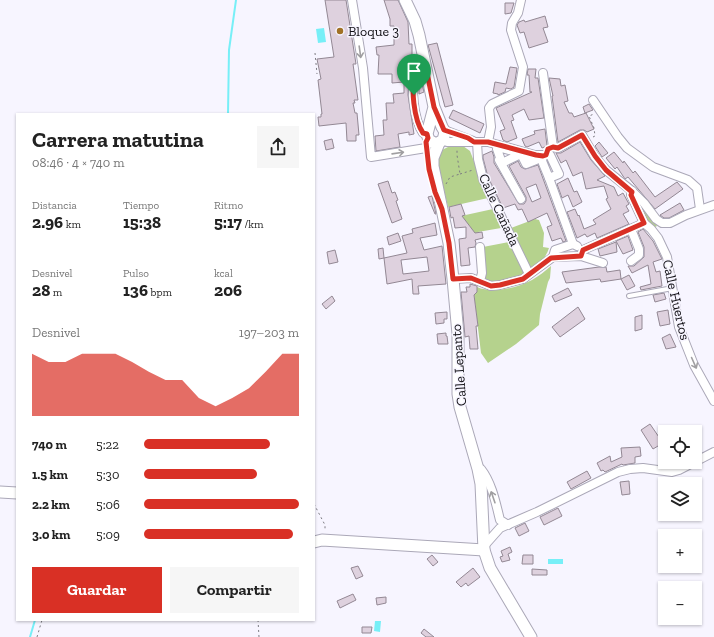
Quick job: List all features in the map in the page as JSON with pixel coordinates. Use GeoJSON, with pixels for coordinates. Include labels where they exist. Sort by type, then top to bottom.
{"type":"FeatureCollection","features":[{"type":"Feature","properties":{"kind":"street"},"geometry":{"type":"LineString","coordinates":[[352,0],[363,68],[371,157],[427,138],[434,126],[442,135],[453,142],[491,143],[546,154],[582,135],[606,170],[644,203],[656,219],[662,223],[670,223],[700,209],[714,205]]}},
{"type":"Feature","properties":{"kind":"street","name":"Calle Lepanto"},"geometry":{"type":"LineString","coordinates":[[405,0],[415,21],[434,107],[442,135],[433,158],[433,166],[449,243],[458,334],[458,394],[478,469],[483,501],[484,548],[490,568],[531,637]]}},
{"type":"Feature","properties":{"kind":"street"},"geometry":{"type":"LineString","coordinates":[[521,0],[518,13],[512,23],[511,30],[523,67],[519,91],[492,104],[489,108],[491,143],[521,199]]}},
{"type":"Feature","properties":{"kind":"street","name":"Calle Lepanto"},"geometry":{"type":"LineString","coordinates":[[425,63],[417,71],[414,81],[414,95],[419,127],[427,138]]}},
{"type":"Feature","properties":{"kind":"street"},"geometry":{"type":"LineString","coordinates":[[543,73],[546,154],[549,178],[573,244],[582,253],[603,263]]}},
{"type":"Feature","properties":{"kind":"street"},"geometry":{"type":"LineString","coordinates":[[593,100],[627,148],[653,166],[688,180],[697,188],[700,209]]}},
{"type":"Feature","properties":{"kind":"street","name":"Calle Lepanto"},"geometry":{"type":"LineString","coordinates":[[434,107],[427,138],[429,169],[435,192],[440,202]]}},
{"type":"Feature","properties":{"kind":"street"},"geometry":{"type":"LineString","coordinates":[[427,138],[433,143],[442,135]]}},
{"type":"Feature","properties":{"kind":"street","name":"Calle Cañada"},"geometry":{"type":"LineString","coordinates":[[475,142],[480,168],[496,208],[529,274]]}},
{"type":"Feature","properties":{"kind":"street"},"geometry":{"type":"LineString","coordinates":[[498,147],[535,157],[536,160],[526,164],[521,154],[502,163],[497,149],[498,147]]}},
{"type":"Feature","properties":{"kind":"street","name":"Calle Huertos"},"geometry":{"type":"LineString","coordinates":[[632,192],[631,195],[644,223],[658,238],[667,257],[679,327],[694,365],[714,401]]}},
{"type":"Feature","properties":{"kind":"street"},"geometry":{"type":"LineString","coordinates":[[453,279],[471,278],[491,286],[523,279],[553,257],[582,253],[644,223]]}},
{"type":"Feature","properties":{"kind":"street"},"geometry":{"type":"LineString","coordinates":[[631,229],[639,255],[631,261]]}},
{"type":"Feature","properties":{"kind":"street"},"geometry":{"type":"LineString","coordinates":[[553,257],[555,250],[573,244]]}},
{"type":"Feature","properties":{"kind":"street"},"geometry":{"type":"LineString","coordinates":[[480,247],[482,273],[480,281]]}},
{"type":"Feature","properties":{"kind":"street"},"geometry":{"type":"LineString","coordinates":[[483,525],[501,525],[537,512],[618,472],[643,468],[672,472],[679,470],[714,452]]}},
{"type":"Feature","properties":{"kind":"street"},"geometry":{"type":"LineString","coordinates":[[478,469],[481,469],[485,474],[494,498],[501,525]]}},
{"type":"Feature","properties":{"kind":"street"},"geometry":{"type":"LineString","coordinates":[[0,492],[16,493]]}},
{"type":"Feature","properties":{"kind":"street"},"geometry":{"type":"LineString","coordinates":[[315,542],[327,540],[484,548],[501,525]]}},
{"type":"Feature","properties":{"kind":"lane"},"geometry":{"type":"LineString","coordinates":[[629,296],[672,288]]}},
{"type":"Feature","properties":{"kind":"path"},"geometry":{"type":"LineString","coordinates":[[315,53],[317,74]]}},
{"type":"Feature","properties":{"kind":"path"},"geometry":{"type":"LineString","coordinates":[[585,141],[596,136],[589,116],[594,114]]}},
{"type":"Feature","properties":{"kind":"path"},"geometry":{"type":"LineString","coordinates":[[458,146],[457,155],[460,174]]}},
{"type":"Feature","properties":{"kind":"path"},"geometry":{"type":"LineString","coordinates":[[444,187],[450,177],[480,168]]}},
{"type":"Feature","properties":{"kind":"path"},"geometry":{"type":"LineString","coordinates":[[315,506],[325,525],[327,540]]}},
{"type":"Feature","properties":{"kind":"path"},"geometry":{"type":"LineString","coordinates":[[37,637],[42,621]]}},
{"type":"Feature","properties":{"kind":"path"},"geometry":{"type":"LineString","coordinates":[[258,621],[259,637]]}},
{"type":"Feature","properties":{"kind":"green space"},"geometry":{"type":"Polygon","coordinates":[[[450,146],[463,146],[470,151],[488,198],[448,207],[437,161],[442,150],[450,146]]]}},
{"type":"Feature","properties":{"kind":"green space"},"geometry":{"type":"Polygon","coordinates":[[[639,202],[657,226],[653,228],[647,222],[637,205],[639,202]]]}},
{"type":"Feature","properties":{"kind":"green space"},"geometry":{"type":"Polygon","coordinates":[[[493,209],[501,228],[478,232],[477,236],[461,216],[493,209]]]}},
{"type":"Feature","properties":{"kind":"green space"},"geometry":{"type":"Polygon","coordinates":[[[535,219],[539,220],[544,233],[543,247],[549,248],[542,260],[530,270],[511,228],[535,219]]]}},
{"type":"Feature","properties":{"kind":"green space"},"geometry":{"type":"Polygon","coordinates":[[[509,242],[526,274],[520,277],[491,284],[485,280],[483,247],[509,242]]]}},
{"type":"Feature","properties":{"kind":"green space"},"geometry":{"type":"Polygon","coordinates":[[[551,266],[550,278],[540,314],[539,325],[516,344],[488,363],[481,353],[474,295],[477,292],[477,287],[490,290],[512,288],[532,280],[551,266]]]}},
{"type":"Feature","properties":{"kind":"water"},"geometry":{"type":"Polygon","coordinates":[[[324,28],[326,42],[318,43],[316,29],[324,28]]]}},
{"type":"Feature","properties":{"kind":"water"},"geometry":{"type":"Polygon","coordinates":[[[548,559],[563,559],[563,564],[548,564],[548,559]]]}},
{"type":"Feature","properties":{"kind":"water"},"geometry":{"type":"Polygon","coordinates":[[[375,621],[381,621],[380,632],[374,631],[375,621]]]}},
{"type":"Feature","properties":{"kind":"building"},"geometry":{"type":"Polygon","coordinates":[[[325,0],[346,0],[356,64],[353,64],[358,100],[354,100],[355,103],[353,103],[355,113],[357,113],[359,135],[356,135],[356,141],[347,141],[346,123],[319,126],[318,117],[321,117],[322,114],[318,80],[321,79],[317,59],[334,57],[325,0]]]}},
{"type":"Feature","properties":{"kind":"building"},"geometry":{"type":"Polygon","coordinates":[[[384,0],[398,0],[408,22],[409,44],[412,44],[412,68],[409,78],[408,95],[414,134],[409,135],[409,132],[398,134],[400,147],[376,151],[375,136],[384,135],[383,120],[387,120],[386,103],[394,103],[393,94],[404,93],[404,82],[392,83],[392,74],[378,74],[379,55],[377,55],[376,47],[394,45],[394,26],[390,26],[390,19],[384,0]]]}},
{"type":"Feature","properties":{"kind":"building"},"geometry":{"type":"Polygon","coordinates":[[[505,3],[514,3],[511,13],[505,14],[505,3]]]}},
{"type":"Feature","properties":{"kind":"building"},"geometry":{"type":"Polygon","coordinates":[[[545,16],[548,27],[543,28],[548,42],[529,48],[524,32],[520,33],[517,25],[519,22],[524,20],[525,22],[545,16]]]}},
{"type":"Feature","properties":{"kind":"building"},"geometry":{"type":"Polygon","coordinates":[[[437,43],[453,105],[445,107],[428,45],[437,43]]]}},
{"type":"Feature","properties":{"kind":"building"},"geometry":{"type":"Polygon","coordinates":[[[510,67],[517,68],[514,87],[511,89],[506,88],[505,92],[498,95],[493,93],[495,82],[506,84],[510,67]]]}},
{"type":"Feature","properties":{"kind":"building"},"geometry":{"type":"Polygon","coordinates":[[[528,69],[536,69],[535,78],[538,78],[544,118],[529,120],[524,109],[512,115],[514,120],[511,121],[517,138],[507,142],[503,140],[500,131],[505,129],[496,108],[532,92],[530,92],[529,75],[527,75],[528,69]]]}},
{"type":"Feature","properties":{"kind":"building"},"geometry":{"type":"Polygon","coordinates":[[[420,76],[424,92],[419,94],[419,86],[420,76]]]}},
{"type":"Feature","properties":{"kind":"building"},"geometry":{"type":"Polygon","coordinates":[[[549,78],[560,79],[561,86],[565,85],[568,101],[564,102],[569,113],[572,113],[574,117],[586,113],[594,129],[587,132],[580,130],[558,142],[553,96],[549,78]]]}},
{"type":"Feature","properties":{"kind":"building"},"geometry":{"type":"Polygon","coordinates":[[[589,104],[593,110],[585,113],[583,107],[589,104]]]}},
{"type":"Feature","properties":{"kind":"building"},"geometry":{"type":"Polygon","coordinates":[[[453,110],[484,124],[480,133],[449,118],[453,110]]]}},
{"type":"Feature","properties":{"kind":"building"},"geometry":{"type":"Polygon","coordinates":[[[545,129],[547,146],[542,148],[539,142],[527,147],[525,146],[522,139],[535,134],[534,131],[545,129]]]}},
{"type":"Feature","properties":{"kind":"building"},"geometry":{"type":"Polygon","coordinates":[[[332,139],[334,148],[326,150],[324,141],[332,139]]]}},
{"type":"Feature","properties":{"kind":"building"},"geometry":{"type":"Polygon","coordinates":[[[580,142],[591,160],[605,176],[597,180],[614,187],[618,196],[623,193],[629,204],[626,206],[629,211],[623,214],[629,224],[597,238],[595,233],[587,237],[585,234],[577,238],[567,212],[575,209],[584,229],[596,224],[593,220],[611,209],[606,199],[608,198],[604,186],[586,189],[582,172],[573,176],[566,160],[561,163],[556,153],[561,153],[580,142]]]}},
{"type":"Feature","properties":{"kind":"building"},"geometry":{"type":"Polygon","coordinates":[[[599,142],[608,153],[602,157],[595,146],[599,142]]]}},
{"type":"Feature","properties":{"kind":"building"},"geometry":{"type":"Polygon","coordinates":[[[492,151],[494,163],[519,204],[524,204],[526,197],[509,166],[518,161],[521,167],[525,169],[538,165],[566,241],[563,242],[561,238],[552,241],[547,227],[552,225],[547,213],[528,222],[522,209],[518,210],[515,204],[503,208],[488,177],[483,155],[492,151]],[[536,184],[526,188],[532,202],[541,198],[536,184]]]}},
{"type":"Feature","properties":{"kind":"building"},"geometry":{"type":"Polygon","coordinates":[[[614,152],[623,163],[624,161],[633,173],[635,171],[655,197],[677,182],[683,189],[655,209],[628,177],[625,179],[617,167],[615,169],[606,158],[614,152]]]}},
{"type":"Feature","properties":{"kind":"building"},"geometry":{"type":"Polygon","coordinates":[[[568,178],[574,192],[577,191],[582,202],[573,207],[568,195],[562,198],[557,184],[568,178]]]}},
{"type":"Feature","properties":{"kind":"building"},"geometry":{"type":"Polygon","coordinates":[[[388,181],[392,193],[395,192],[398,200],[396,201],[402,219],[392,223],[378,184],[388,181]]]}},
{"type":"Feature","properties":{"kind":"building"},"geometry":{"type":"Polygon","coordinates":[[[432,196],[436,214],[428,197],[432,196]]]}},
{"type":"Feature","properties":{"kind":"building"},"geometry":{"type":"Polygon","coordinates":[[[680,203],[684,210],[669,218],[664,218],[660,215],[680,203]]]}},
{"type":"Feature","properties":{"kind":"building"},"geometry":{"type":"Polygon","coordinates":[[[461,204],[465,215],[462,216],[475,233],[482,232],[483,238],[475,240],[475,247],[468,248],[470,265],[461,266],[459,239],[466,238],[466,227],[455,228],[449,207],[461,204]]]}},
{"type":"Feature","properties":{"kind":"building"},"geometry":{"type":"Polygon","coordinates":[[[435,223],[437,235],[420,238],[424,250],[442,246],[446,284],[418,286],[419,294],[413,294],[412,279],[387,284],[384,258],[407,253],[402,236],[413,233],[412,229],[435,223]],[[427,257],[401,260],[403,274],[429,271],[427,257]]]}},
{"type":"Feature","properties":{"kind":"building"},"geometry":{"type":"Polygon","coordinates":[[[643,229],[653,241],[662,259],[653,262],[656,272],[660,271],[662,286],[641,290],[640,287],[651,284],[648,265],[632,273],[628,266],[634,266],[644,257],[644,247],[638,232],[643,229]]]}},
{"type":"Feature","properties":{"kind":"building"},"geometry":{"type":"Polygon","coordinates":[[[398,233],[401,241],[389,245],[387,237],[398,233]]]}},
{"type":"Feature","properties":{"kind":"building"},"geometry":{"type":"Polygon","coordinates":[[[628,236],[633,250],[623,254],[616,241],[628,236]]]}},
{"type":"Feature","properties":{"kind":"building"},"geometry":{"type":"Polygon","coordinates":[[[616,242],[617,252],[600,256],[598,249],[616,242]]]}},
{"type":"Feature","properties":{"kind":"building"},"geometry":{"type":"Polygon","coordinates":[[[383,248],[384,258],[379,259],[378,249],[383,248]]]}},
{"type":"Feature","properties":{"kind":"building"},"geometry":{"type":"Polygon","coordinates":[[[335,250],[338,262],[329,264],[327,252],[335,250]]]}},
{"type":"Feature","properties":{"kind":"building"},"geometry":{"type":"Polygon","coordinates":[[[606,267],[607,272],[620,270],[621,279],[601,282],[600,279],[566,283],[562,272],[606,267]]]}},
{"type":"Feature","properties":{"kind":"building"},"geometry":{"type":"Polygon","coordinates":[[[629,275],[635,286],[627,290],[621,279],[629,275]]]}},
{"type":"Feature","properties":{"kind":"building"},"geometry":{"type":"Polygon","coordinates":[[[470,284],[477,286],[477,292],[474,295],[478,326],[476,326],[478,349],[470,349],[469,336],[465,337],[461,292],[467,292],[466,287],[470,287],[470,284]]]}},
{"type":"Feature","properties":{"kind":"building"},"geometry":{"type":"Polygon","coordinates":[[[568,288],[572,295],[555,302],[552,296],[568,288]]]}},
{"type":"Feature","properties":{"kind":"building"},"geometry":{"type":"Polygon","coordinates":[[[664,293],[666,299],[655,302],[653,295],[664,293]]]}},
{"type":"Feature","properties":{"kind":"building"},"geometry":{"type":"Polygon","coordinates":[[[332,296],[335,301],[326,309],[322,304],[332,296]]]}},
{"type":"Feature","properties":{"kind":"building"},"geometry":{"type":"Polygon","coordinates":[[[578,307],[585,319],[560,337],[552,327],[578,307]]]}},
{"type":"Feature","properties":{"kind":"building"},"geometry":{"type":"Polygon","coordinates":[[[668,310],[670,324],[660,326],[657,312],[668,310]]]}},
{"type":"Feature","properties":{"kind":"building"},"geometry":{"type":"Polygon","coordinates":[[[447,312],[447,319],[444,319],[444,323],[436,324],[435,313],[447,312]]]}},
{"type":"Feature","properties":{"kind":"building"},"geometry":{"type":"Polygon","coordinates":[[[642,315],[642,329],[635,331],[635,317],[642,315]]]}},
{"type":"Feature","properties":{"kind":"building"},"geometry":{"type":"Polygon","coordinates":[[[446,333],[448,344],[438,344],[437,334],[446,333]]]}},
{"type":"Feature","properties":{"kind":"building"},"geometry":{"type":"Polygon","coordinates":[[[670,334],[676,347],[666,349],[662,338],[670,334]]]}},
{"type":"Feature","properties":{"kind":"building"},"geometry":{"type":"Polygon","coordinates":[[[650,424],[658,436],[658,446],[653,449],[641,430],[650,424]]]}},
{"type":"Feature","properties":{"kind":"building"},"geometry":{"type":"Polygon","coordinates":[[[640,447],[641,456],[635,457],[635,463],[622,464],[605,472],[603,470],[601,471],[597,463],[610,456],[611,462],[622,457],[621,448],[640,447]]]}},
{"type":"Feature","properties":{"kind":"building"},"geometry":{"type":"Polygon","coordinates":[[[587,471],[591,478],[571,489],[567,482],[587,471]]]}},
{"type":"Feature","properties":{"kind":"building"},"geometry":{"type":"Polygon","coordinates":[[[629,481],[630,494],[622,495],[620,482],[629,481]]]}},
{"type":"Feature","properties":{"kind":"building"},"geometry":{"type":"Polygon","coordinates":[[[558,508],[562,516],[544,525],[540,517],[558,508]]]}},
{"type":"Feature","properties":{"kind":"building"},"geometry":{"type":"Polygon","coordinates":[[[525,523],[529,531],[519,536],[515,528],[525,523]]]}},
{"type":"Feature","properties":{"kind":"building"},"geometry":{"type":"Polygon","coordinates":[[[510,547],[512,552],[508,554],[510,560],[502,562],[500,557],[503,556],[501,551],[510,547]]]}},
{"type":"Feature","properties":{"kind":"building"},"geometry":{"type":"Polygon","coordinates":[[[432,555],[438,562],[433,566],[427,559],[432,555]]]}},
{"type":"Feature","properties":{"kind":"building"},"geometry":{"type":"Polygon","coordinates":[[[523,555],[533,555],[533,564],[522,564],[523,555]]]}},
{"type":"Feature","properties":{"kind":"building"},"geometry":{"type":"Polygon","coordinates":[[[358,566],[363,576],[356,579],[351,568],[358,566]]]}},
{"type":"Feature","properties":{"kind":"building"},"geometry":{"type":"Polygon","coordinates":[[[473,568],[480,577],[468,586],[466,583],[461,587],[456,582],[473,568]]]}},
{"type":"Feature","properties":{"kind":"building"},"geometry":{"type":"Polygon","coordinates":[[[532,569],[547,570],[547,575],[532,575],[532,569]]]}},
{"type":"Feature","properties":{"kind":"building"},"geometry":{"type":"Polygon","coordinates":[[[353,594],[356,600],[340,608],[337,601],[353,594]]]}},
{"type":"Feature","properties":{"kind":"building"},"geometry":{"type":"Polygon","coordinates":[[[386,597],[386,603],[377,605],[376,598],[386,597]]]}},
{"type":"Feature","properties":{"kind":"building"},"geometry":{"type":"Polygon","coordinates":[[[362,627],[372,627],[371,633],[362,633],[362,627]]]}},
{"type":"Feature","properties":{"kind":"building"},"geometry":{"type":"Polygon","coordinates":[[[424,629],[434,637],[426,637],[421,633],[424,629]]]}},
{"type":"Feature","properties":{"kind":"waterway"},"geometry":{"type":"LineString","coordinates":[[228,113],[229,50],[236,0]]}},
{"type":"Feature","properties":{"kind":"waterway"},"geometry":{"type":"LineString","coordinates":[[30,637],[35,621]]}},
{"type":"Feature","properties":{"kind":"place","name":"Bloque 3"},"geometry":{"type":"Point","coordinates":[340,31]}},
{"type":"Feature","properties":{"kind":"route"},"geometry":{"type":"LineString","coordinates":[[425,63],[434,107],[444,130],[468,138],[474,142],[488,142],[543,156],[546,155],[548,149],[553,147],[558,148],[582,135],[606,170],[632,192],[631,195],[644,223],[583,250],[581,256],[553,257],[523,279],[491,286],[471,278],[453,279],[449,243],[442,209],[435,192],[429,169],[426,142],[428,138],[427,134],[423,133],[419,127],[415,110],[414,95],[414,81],[417,71],[425,63]]}}]}
